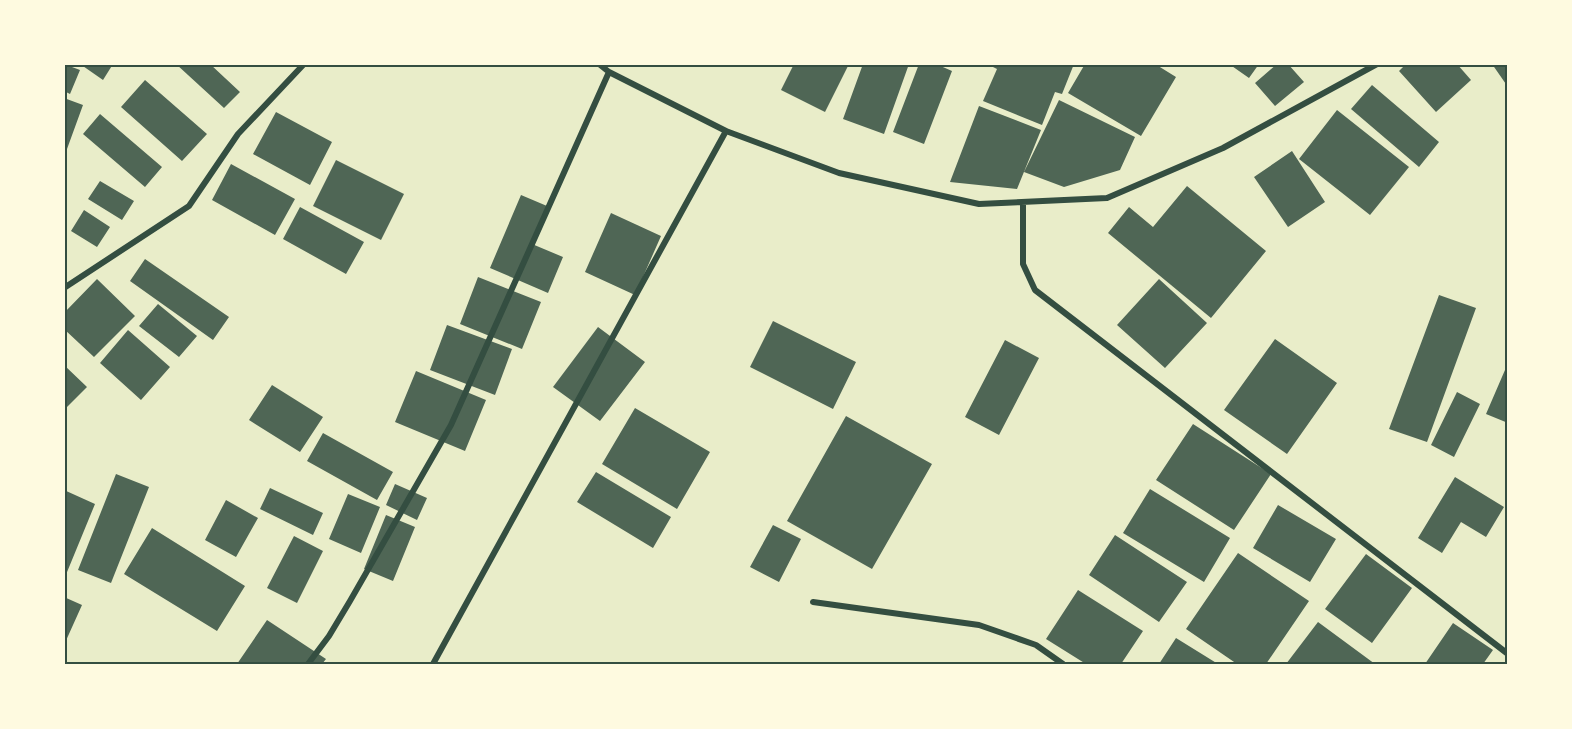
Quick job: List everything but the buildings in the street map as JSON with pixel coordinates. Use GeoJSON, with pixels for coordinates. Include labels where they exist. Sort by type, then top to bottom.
{"type":"FeatureCollection","features":[{"type":"Feature","properties":{"kind":"street"},"geometry":{"type":"LineString","coordinates":[[64,288],[189,206],[238,134],[304,64]]}},
{"type":"Feature","properties":{"kind":"street"},"geometry":{"type":"LineString","coordinates":[[599,64],[609,72],[726,131],[839,173],[979,204],[1107,198],[1223,148],[1377,64]]}},
{"type":"Feature","properties":{"kind":"street"},"geometry":{"type":"LineString","coordinates":[[308,664],[350,601],[451,425],[609,72]]}},
{"type":"Feature","properties":{"kind":"street"},"geometry":{"type":"LineString","coordinates":[[433,664],[726,131]]}},
{"type":"Feature","properties":{"kind":"street"},"geometry":{"type":"LineString","coordinates":[[1023,202],[1023,264],[1035,290],[1508,654]]}},
{"type":"Feature","properties":{"kind":"street"},"geometry":{"type":"LineString","coordinates":[[813,602],[980,625],[1036,645],[1063,664]]}}]}
